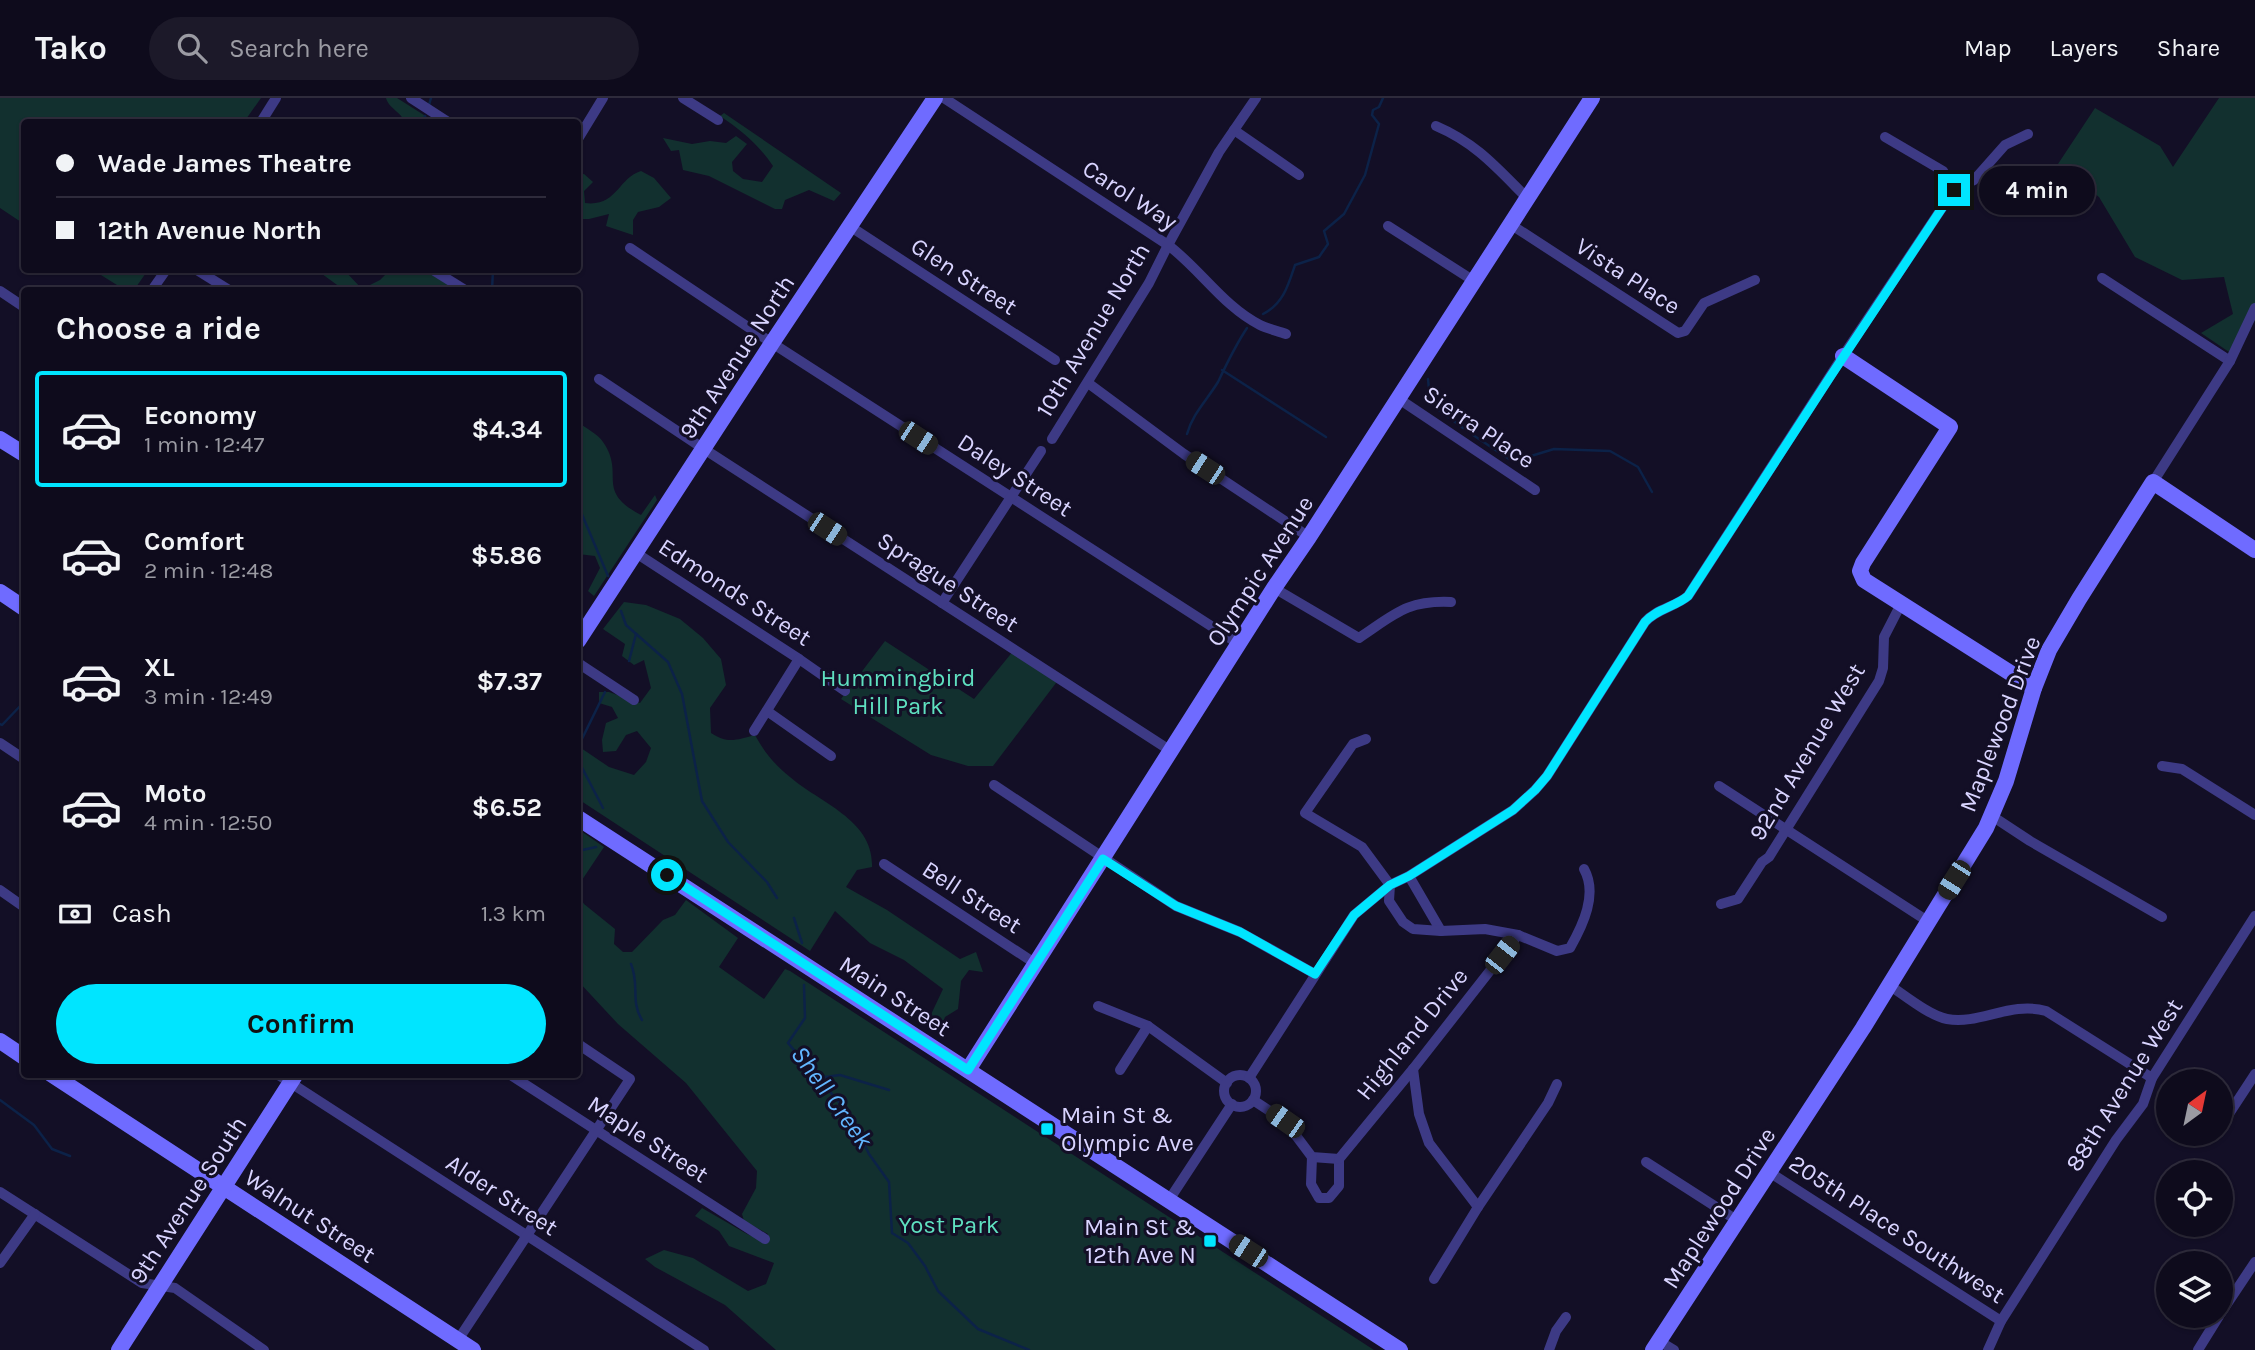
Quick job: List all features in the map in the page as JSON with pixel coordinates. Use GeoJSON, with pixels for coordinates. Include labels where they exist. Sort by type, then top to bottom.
{"type":"FeatureCollection","features":[{"type":"Feature","properties":{"kind":"street"},"geometry":{"type":"LineString","coordinates":[[263,119],[276,98]]}},
{"type":"Feature","properties":{"kind":"street"},"geometry":{"type":"LineString","coordinates":[[411,98],[443,119]]}},
{"type":"Feature","properties":{"kind":"street"},"geometry":{"type":"LineString","coordinates":[[581,134],[603,98]]}},
{"type":"Feature","properties":{"kind":"street"},"geometry":{"type":"LineString","coordinates":[[683,98],[718,120]]}},
{"type":"Feature","properties":{"kind":"street","name":"9th Avenue North"},"geometry":{"type":"LineString","coordinates":[[581,636],[935,98]]}},
{"type":"Feature","properties":{"kind":"street","name":"Carol Way"},"geometry":{"type":"LineString","coordinates":[[944,98],[1168,245],[1187,259],[1231,305],[1259,324],[1286,334]]}},
{"type":"Feature","properties":{"kind":"street","name":"10th Avenue North"},"geometry":{"type":"LineString","coordinates":[[1052,439],[1149,283],[1234,130],[1256,98]]}},
{"type":"Feature","properties":{"kind":"street","name":"Olympic Avenue"},"geometry":{"type":"LineString","coordinates":[[968,1070],[1274,588],[1310,537],[1592,98]]}},
{"type":"Feature","properties":{"kind":"street"},"geometry":{"type":"LineString","coordinates":[[1436,125],[1477,148],[1527,198]]}},
{"type":"Feature","properties":{"kind":"street"},"geometry":{"type":"LineString","coordinates":[[1234,130],[1299,175]]}},
{"type":"Feature","properties":{"kind":"street"},"geometry":{"type":"LineString","coordinates":[[1249,1078],[1354,915],[1390,885],[1409,876],[1513,810],[1547,776],[1645,622],[1688,596],[1954,190],[1974,180],[2005,145],[2028,134]]}},
{"type":"Feature","properties":{"kind":"street"},"geometry":{"type":"LineString","coordinates":[[1885,137],[1943,171],[1954,190]]}},
{"type":"Feature","properties":{"kind":"street","name":"Vista Place"},"geometry":{"type":"LineString","coordinates":[[1510,225],[1678,333],[1685,331],[1704,303],[1755,280]]}},
{"type":"Feature","properties":{"kind":"street"},"geometry":{"type":"LineString","coordinates":[[1388,226],[1474,281]]}},
{"type":"Feature","properties":{"kind":"street","name":"Glen Street"},"geometry":{"type":"LineString","coordinates":[[850,227],[1055,360]]}},
{"type":"Feature","properties":{"kind":"street","name":"Daley Street"},"geometry":{"type":"LineString","coordinates":[[630,248],[772,343],[1239,644]]}},
{"type":"Feature","properties":{"kind":"street"},"geometry":{"type":"LineString","coordinates":[[202,273],[224,287]]}},
{"type":"Feature","properties":{"kind":"street"},"geometry":{"type":"LineString","coordinates":[[438,273],[461,287]]}},
{"type":"Feature","properties":{"kind":"street"},"geometry":{"type":"LineString","coordinates":[[2102,278],[2230,361]]}},
{"type":"Feature","properties":{"kind":"street"},"geometry":{"type":"LineString","coordinates":[[0,291],[21,305]]}},
{"type":"Feature","properties":{"kind":"street","name":"Maplewood Drive"},"geometry":{"type":"LineString","coordinates":[[1662,1347],[1992,816],[2006,782],[2034,688],[2059,632],[2230,361],[2255,307]]}},
{"type":"Feature","properties":{"kind":"street"},"geometry":{"type":"LineString","coordinates":[[1843,356],[1950,427],[1863,563],[1860,571],[1864,580],[2034,688]]}},
{"type":"Feature","properties":{"kind":"street","name":"Sprague Street"},"geometry":{"type":"LineString","coordinates":[[598,379],[1171,751]]}},
{"type":"Feature","properties":{"kind":"street"},"geometry":{"type":"LineString","coordinates":[[1088,383],[1184,454],[1310,537]]}},
{"type":"Feature","properties":{"kind":"street","name":"Sierra Place"},"geometry":{"type":"LineString","coordinates":[[1399,399],[1535,490]]}},
{"type":"Feature","properties":{"kind":"street"},"geometry":{"type":"LineString","coordinates":[[0,439],[21,452]]}},
{"type":"Feature","properties":{"kind":"street","name":"10th Avenue North"},"geometry":{"type":"LineString","coordinates":[[942,603],[1041,451]]}},
{"type":"Feature","properties":{"kind":"street"},"geometry":{"type":"LineString","coordinates":[[2153,482],[2255,550]]}},
{"type":"Feature","properties":{"kind":"street","name":"Edmonds Street"},"geometry":{"type":"LineString","coordinates":[[636,553],[845,691]]}},
{"type":"Feature","properties":{"kind":"street"},"geometry":{"type":"LineString","coordinates":[[1274,588],[1359,638],[1407,607],[1428,602],[1451,602]]}},
{"type":"Feature","properties":{"kind":"street"},"geometry":{"type":"LineString","coordinates":[[0,592],[21,606]]}},
{"type":"Feature","properties":{"kind":"street","name":"92nd Avenue West"},"geometry":{"type":"LineString","coordinates":[[1721,904],[1738,900],[1879,681],[1883,668],[1884,637],[1901,604]]}},
{"type":"Feature","properties":{"kind":"street"},"geometry":{"type":"LineString","coordinates":[[754,731],[799,659]]}},
{"type":"Feature","properties":{"kind":"street"},"geometry":{"type":"LineString","coordinates":[[581,665],[634,700]]}},
{"type":"Feature","properties":{"kind":"street"},"geometry":{"type":"LineString","coordinates":[[767,711],[831,755]]}},
{"type":"Feature","properties":{"kind":"street","name":"Highland Drive"},"geometry":{"type":"LineString","coordinates":[[1366,739],[1353,744],[1305,813],[1362,848],[1390,885],[1389,901],[1404,922],[1413,929],[1485,929],[1518,935],[1557,951],[1570,948],[1583,925],[1591,882],[1584,869]]}},
{"type":"Feature","properties":{"kind":"street"},"geometry":{"type":"LineString","coordinates":[[0,743],[21,757]]}},
{"type":"Feature","properties":{"kind":"street"},"geometry":{"type":"LineString","coordinates":[[2162,766],[2182,769],[2255,815]]}},
{"type":"Feature","properties":{"kind":"street"},"geometry":{"type":"LineString","coordinates":[[993,785],[1176,906],[1240,932],[1315,974]]}},
{"type":"Feature","properties":{"kind":"street"},"geometry":{"type":"LineString","coordinates":[[1719,786],[1928,922]]}},
{"type":"Feature","properties":{"kind":"street"},"geometry":{"type":"LineString","coordinates":[[1992,816],[2162,918]]}},
{"type":"Feature","properties":{"kind":"street","name":"Main Street"},"geometry":{"type":"LineString","coordinates":[[581,820],[1400,1350]]}},
{"type":"Feature","properties":{"kind":"street","name":"Bell Street"},"geometry":{"type":"LineString","coordinates":[[884,864],[1036,964]]}},
{"type":"Feature","properties":{"kind":"street","name":"Highland Drive"},"geometry":{"type":"LineString","coordinates":[[1409,876],[1441,931]]}},
{"type":"Feature","properties":{"kind":"street"},"geometry":{"type":"LineString","coordinates":[[0,890],[21,905]]}},
{"type":"Feature","properties":{"kind":"street","name":"88th Avenue West"},"geometry":{"type":"LineString","coordinates":[[1988,1350],[2001,1321],[2116,1140],[2143,1104],[2152,1078],[2255,916]]}},
{"type":"Feature","properties":{"kind":"street","name":"Highland Drive"},"geometry":{"type":"LineString","coordinates":[[1339,1159],[1518,935]]}},
{"type":"Feature","properties":{"kind":"street"},"geometry":{"type":"LineString","coordinates":[[1889,985],[1945,1019],[1960,1020],[2032,1007],[2046,1011],[2152,1078]]}},
{"type":"Feature","properties":{"kind":"street"},"geometry":{"type":"LineString","coordinates":[[1098,1006],[1148,1026],[1227,1083]]}},
{"type":"Feature","properties":{"kind":"street"},"geometry":{"type":"LineString","coordinates":[[1120,1070],[1148,1026]]}},
{"type":"Feature","properties":{"kind":"street"},"geometry":{"type":"LineString","coordinates":[[0,1041],[21,1055]]}},
{"type":"Feature","properties":{"kind":"street"},"geometry":{"type":"LineString","coordinates":[[458,1340],[631,1079],[581,1046]]}},
{"type":"Feature","properties":{"kind":"street"},"geometry":{"type":"LineString","coordinates":[[1413,1069],[1419,1114],[1429,1143],[1478,1207]]}},
{"type":"Feature","properties":{"kind":"street"},"geometry":{"type":"LineString","coordinates":[[2233,1108],[2255,1074]]}},
{"type":"Feature","properties":{"kind":"street"},"geometry":{"type":"LineString","coordinates":[[1239,1075],[1249,1078],[1255,1086],[1253,1100],[1244,1106],[1232,1104],[1225,1093],[1227,1083],[1239,1075]]}},
{"type":"Feature","properties":{"kind":"street","name":"Walnut Street"},"geometry":{"type":"LineString","coordinates":[[57,1078],[473,1350]]}},
{"type":"Feature","properties":{"kind":"street","name":"9th Avenue South"},"geometry":{"type":"LineString","coordinates":[[119,1350],[223,1187],[287,1078]]}},
{"type":"Feature","properties":{"kind":"street","name":"Alder Street"},"geometry":{"type":"LineString","coordinates":[[290,1078],[704,1350]]}},
{"type":"Feature","properties":{"kind":"street","name":"Maple Street"},"geometry":{"type":"LineString","coordinates":[[515,1078],[765,1239]]}},
{"type":"Feature","properties":{"kind":"street"},"geometry":{"type":"LineString","coordinates":[[1434,1279],[1557,1084]]}},
{"type":"Feature","properties":{"kind":"street"},"geometry":{"type":"LineString","coordinates":[[1253,1100],[1285,1121],[1312,1157],[1311,1184],[1319,1198],[1329,1198],[1339,1186],[1339,1159],[1312,1157]]}},
{"type":"Feature","properties":{"kind":"street"},"geometry":{"type":"LineString","coordinates":[[1169,1200],[1232,1104]]}},
{"type":"Feature","properties":{"kind":"street"},"geometry":{"type":"LineString","coordinates":[[1646,1162],[1738,1221]]}},
{"type":"Feature","properties":{"kind":"street","name":"205th Place Southwest"},"geometry":{"type":"LineString","coordinates":[[1769,1172],[2001,1321]]}},
{"type":"Feature","properties":{"kind":"street"},"geometry":{"type":"LineString","coordinates":[[0,1192],[142,1283],[175,1287],[264,1350]]}},
{"type":"Feature","properties":{"kind":"street"},"geometry":{"type":"LineString","coordinates":[[0,1263],[35,1214]]}},
{"type":"Feature","properties":{"kind":"street"},"geometry":{"type":"LineString","coordinates":[[2233,1295],[2255,1262]]}},
{"type":"Feature","properties":{"kind":"street"},"geometry":{"type":"LineString","coordinates":[[1549,1350],[1556,1331],[1566,1317]]}},
{"type":"Feature","properties":{"kind":"street"},"geometry":{"type":"LineString","coordinates":[[2198,1350],[2212,1328]]}},
{"type":"Feature","properties":{"kind":"green space"},"geometry":{"type":"Polygon","coordinates":[[[0,98],[261,98],[246,119],[21,119],[21,222],[0,208],[0,98]]]}},
{"type":"Feature","properties":{"kind":"green space"},"geometry":{"type":"Polygon","coordinates":[[[386,98],[397,98],[430,119],[402,119],[386,98]]]}},
{"type":"Feature","properties":{"kind":"green space"},"geometry":{"type":"Polygon","coordinates":[[[2219,98],[2255,98],[2255,320],[2235,356],[2201,333],[2233,314],[2224,277],[2182,280],[2135,257],[2099,197],[2058,164],[2095,108],[2160,146],[2173,167],[2219,98]]]}},
{"type":"Feature","properties":{"kind":"green space"},"geometry":{"type":"Polygon","coordinates":[[[724,113],[841,193],[834,201],[809,190],[785,200],[782,209],[775,209],[709,176],[683,170],[679,150],[671,151],[663,138],[692,144],[710,141],[726,143],[736,136],[747,144],[732,162],[733,171],[743,179],[762,182],[773,166],[749,138],[720,116],[724,113]]]}},
{"type":"Feature","properties":{"kind":"green space"},"geometry":{"type":"Polygon","coordinates":[[[641,171],[654,178],[671,198],[659,207],[638,212],[633,220],[633,235],[606,226],[609,214],[581,219],[581,174],[593,182],[584,191],[585,203],[604,201],[641,171]]]}},
{"type":"Feature","properties":{"kind":"green space"},"geometry":{"type":"Polygon","coordinates":[[[98,273],[146,273],[136,287],[120,287],[98,273]]]}},
{"type":"Feature","properties":{"kind":"green space"},"geometry":{"type":"Polygon","coordinates":[[[321,273],[347,273],[360,287],[340,287],[321,273]]]}},
{"type":"Feature","properties":{"kind":"green space"},"geometry":{"type":"Polygon","coordinates":[[[387,273],[431,273],[455,287],[366,287],[387,273]]]}},
{"type":"Feature","properties":{"kind":"green space"},"geometry":{"type":"Polygon","coordinates":[[[581,424],[603,442],[612,464],[614,490],[618,498],[641,515],[655,495],[657,500],[594,596],[588,591],[600,568],[595,556],[581,554],[581,424]]]}},
{"type":"Feature","properties":{"kind":"green space"},"geometry":{"type":"Polygon","coordinates":[[[624,602],[646,605],[680,619],[703,638],[721,659],[726,685],[710,708],[711,733],[727,740],[755,735],[779,767],[855,825],[870,851],[872,867],[857,870],[846,887],[887,910],[960,959],[976,952],[983,972],[969,970],[961,981],[958,1009],[945,1017],[940,1031],[927,1023],[943,989],[904,960],[870,943],[835,911],[810,951],[581,801],[581,748],[609,767],[634,775],[646,762],[651,748],[637,731],[626,735],[616,751],[603,752],[602,740],[606,723],[618,718],[612,707],[599,703],[599,692],[609,692],[640,703],[651,688],[644,660],[634,665],[622,656],[625,644],[603,629],[624,602]]]}},
{"type":"Feature","properties":{"kind":"green space","name":"Hummingbird Hill Park"},"geometry":{"type":"Polygon","coordinates":[[[885,641],[974,699],[1014,650],[1059,679],[993,766],[968,766],[931,755],[841,699],[885,641]]]}},
{"type":"Feature","properties":{"kind":"green space"},"geometry":{"type":"Polygon","coordinates":[[[581,831],[604,847],[581,882],[581,831]]]}},
{"type":"Feature","properties":{"kind":"green space","name":"Yost Park"},"geometry":{"type":"Polygon","coordinates":[[[581,899],[615,929],[614,944],[623,952],[632,952],[663,920],[675,915],[686,900],[738,938],[719,967],[764,999],[785,969],[790,971],[1374,1350],[776,1350],[725,1305],[645,1259],[664,1250],[693,1258],[748,1291],[766,1284],[774,1263],[729,1246],[719,1231],[695,1216],[702,1208],[768,1243],[768,1234],[744,1221],[742,1214],[756,1188],[757,1171],[686,1083],[618,1024],[581,984],[581,899]]]}},
{"type":"Feature","properties":{"kind":"waterway","name":"Shell Creek"},"geometry":{"type":"LineString","coordinates":[[429,105],[431,98]]}},
{"type":"Feature","properties":{"kind":"waterway"},"geometry":{"type":"LineString","coordinates":[[1263,314],[1280,300],[1295,265],[1319,257],[1328,244],[1324,231],[1344,214],[1365,175],[1379,124],[1372,115],[1373,110],[1379,107],[1383,98]]}},
{"type":"Feature","properties":{"kind":"waterway","name":"Shell Creek"},"geometry":{"type":"LineString","coordinates":[[492,287],[493,273]]}},
{"type":"Feature","properties":{"kind":"waterway"},"geometry":{"type":"LineString","coordinates":[[1187,434],[1247,328]]}},
{"type":"Feature","properties":{"kind":"waterway"},"geometry":{"type":"LineString","coordinates":[[1222,370],[1326,437]]}},
{"type":"Feature","properties":{"kind":"waterway"},"geometry":{"type":"LineString","coordinates":[[1428,379],[1429,389]]}},
{"type":"Feature","properties":{"kind":"waterway"},"geometry":{"type":"LineString","coordinates":[[1431,396],[1436,408],[1463,428]]}},
{"type":"Feature","properties":{"kind":"waterway"},"geometry":{"type":"LineString","coordinates":[[1473,435],[1509,459],[1554,449],[1610,451],[1638,467],[1652,492]]}},
{"type":"Feature","properties":{"kind":"waterway","name":"Shell Creek"},"geometry":{"type":"LineString","coordinates":[[581,512],[608,576]]}},
{"type":"Feature","properties":{"kind":"waterway","name":"Shell Creek"},"geometry":{"type":"LineString","coordinates":[[621,611],[626,625],[668,662],[682,694],[702,801],[728,842],[767,882],[777,898]]}},
{"type":"Feature","properties":{"kind":"waterway"},"geometry":{"type":"LineString","coordinates":[[629,661],[636,634]]}},
{"type":"Feature","properties":{"kind":"waterway"},"geometry":{"type":"LineString","coordinates":[[581,741],[605,692]]}},
{"type":"Feature","properties":{"kind":"waterway"},"geometry":{"type":"LineString","coordinates":[[0,724],[21,705]]}},
{"type":"Feature","properties":{"kind":"waterway"},"geometry":{"type":"LineString","coordinates":[[581,766],[603,808]]}},
{"type":"Feature","properties":{"kind":"waterway"},"geometry":{"type":"LineString","coordinates":[[581,850],[596,847]]}},
{"type":"Feature","properties":{"kind":"waterway","name":"Shell Creek"},"geometry":{"type":"LineString","coordinates":[[794,918],[802,943]]}},
{"type":"Feature","properties":{"kind":"waterway"},"geometry":{"type":"LineString","coordinates":[[631,964],[635,979],[636,1006],[642,1020]]}},
{"type":"Feature","properties":{"kind":"waterway","name":"Shell Creek"},"geometry":{"type":"LineString","coordinates":[[804,985],[805,1018],[788,1043],[850,1115],[869,1154],[889,1182],[892,1233],[908,1243],[925,1266],[938,1291],[978,1329],[1029,1350]]}},
{"type":"Feature","properties":{"kind":"waterway"},"geometry":{"type":"LineString","coordinates":[[818,1078],[840,1075],[889,1090]]}},
{"type":"Feature","properties":{"kind":"waterway"},"geometry":{"type":"LineString","coordinates":[[0,1100],[34,1125],[52,1149],[70,1156]]}},
{"type":"Feature","properties":{"kind":"place","name":"Main St & Olympic Ave"},"geometry":{"type":"Point","coordinates":[1047,1129]}},
{"type":"Feature","properties":{"kind":"place","name":"Main St & 12th Ave N"},"geometry":{"type":"Point","coordinates":[1210,1241]}},
{"type":"Feature","properties":{"kind":"route"},"geometry":{"type":"LineString","coordinates":[[667,875],[968,1070],[1103,859],[1176,906],[1240,932],[1315,974],[1354,915],[1390,885],[1409,876],[1513,810],[1547,776],[1636,633],[1650,616],[1688,596],[1954,190]]}}]}
